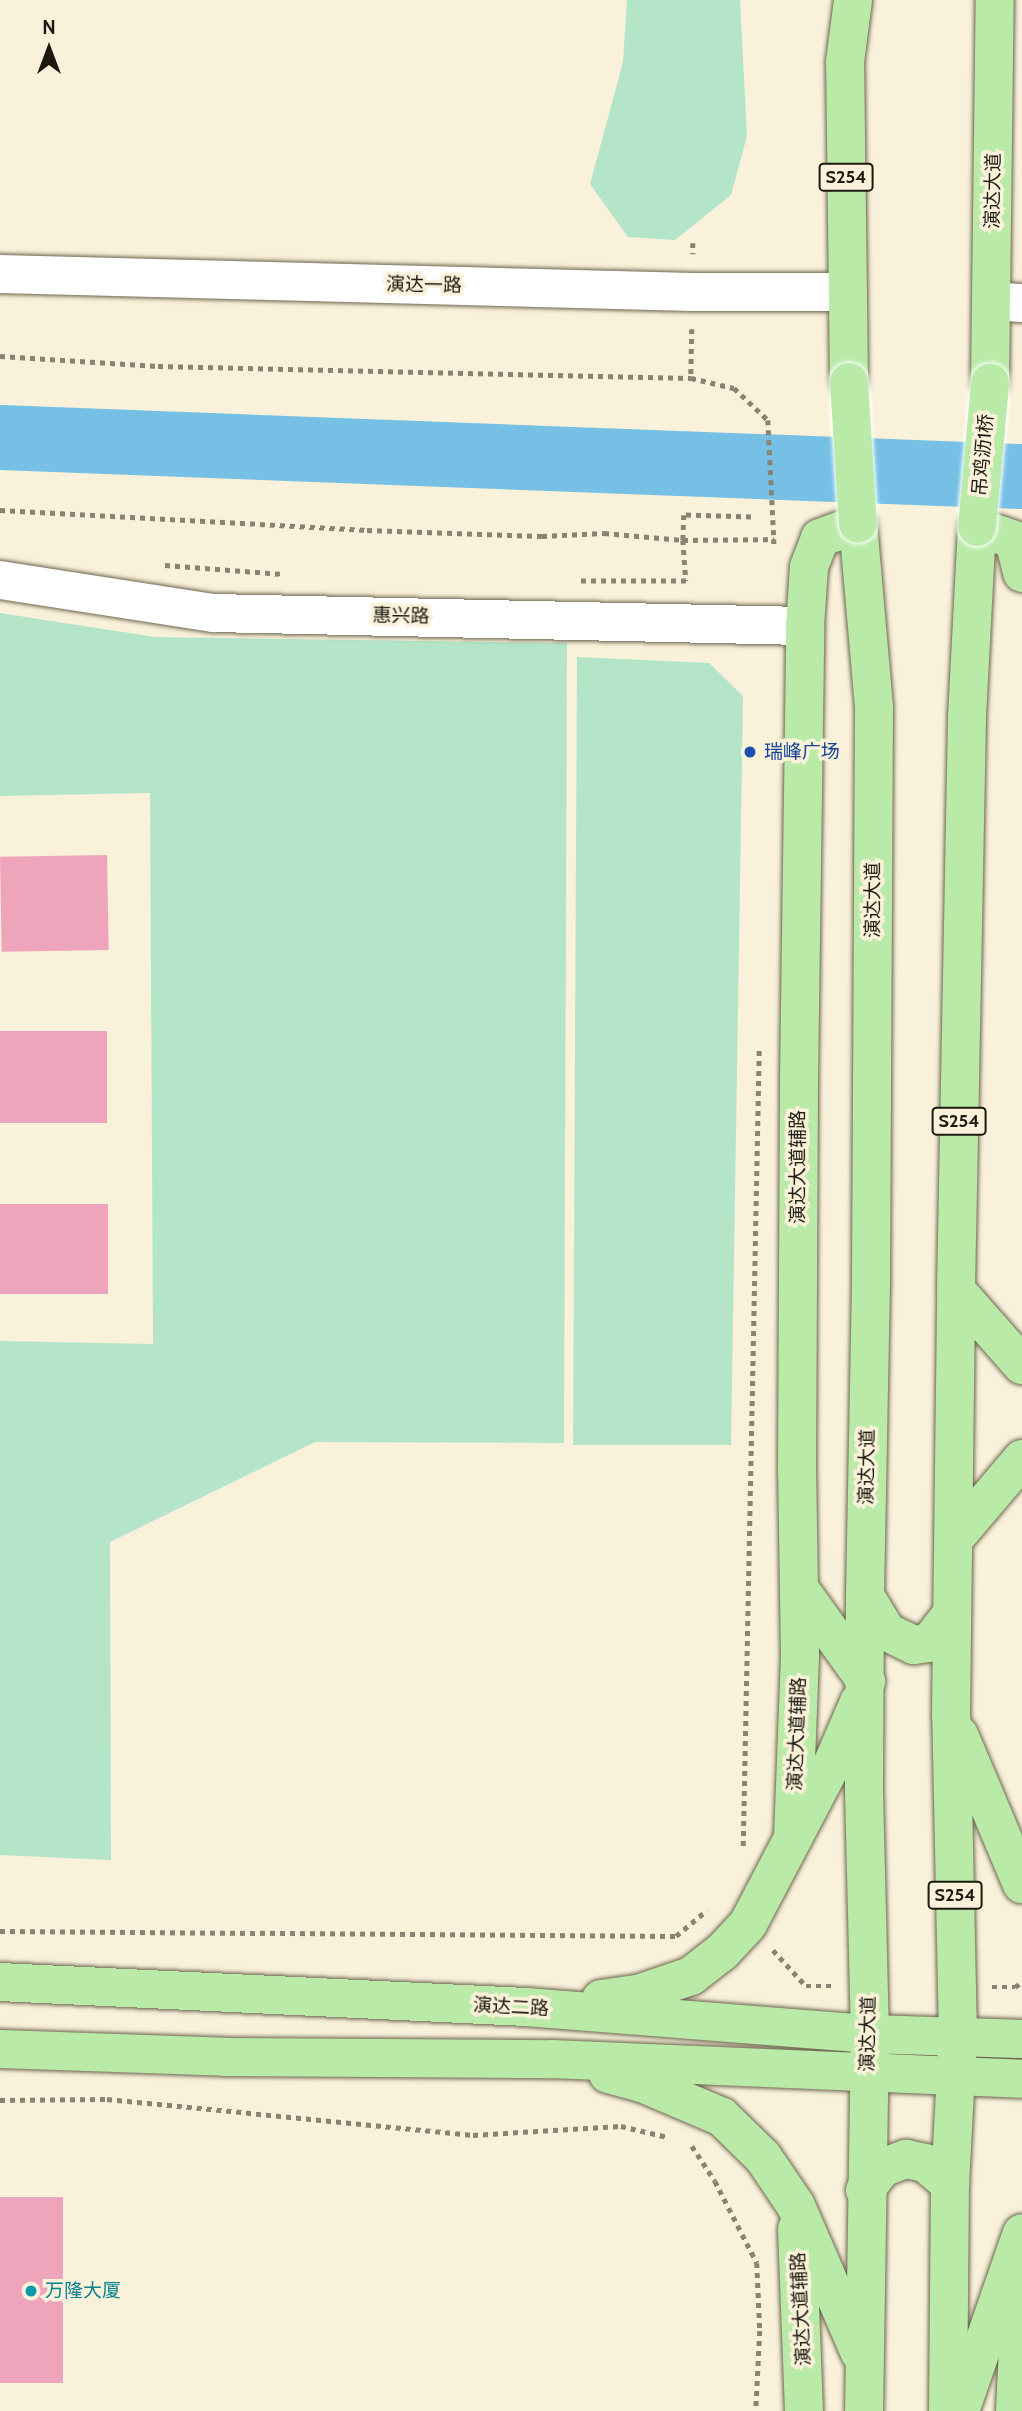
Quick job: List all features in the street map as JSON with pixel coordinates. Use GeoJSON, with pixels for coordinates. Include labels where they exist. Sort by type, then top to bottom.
{"type":"FeatureCollection","features":[{"type":"Feature","properties":{"kind":"main road"},"geometry":{"type":"LineString","coordinates":[[834,0],[845,62]]}},
{"type":"Feature","properties":{"kind":"main road","name":"S254"},"geometry":{"type":"LineString","coordinates":[[853,0],[845,62],[849,382],[858,524]]}},
{"type":"Feature","properties":{"kind":"main road","name":"演达大道"},"geometry":{"type":"LineString","coordinates":[[990,383],[1007,302],[995,0]]}},
{"type":"Feature","properties":{"kind":"main road","name":"吊鸡沥1桥"},"geometry":{"type":"LineString","coordinates":[[977,527],[990,383]]}},
{"type":"Feature","properties":{"kind":"main road","name":"演达大道"},"geometry":{"type":"LineString","coordinates":[[858,524],[874,708],[871,1283],[864,1790],[870,2034],[865,2190],[864,2411]]}},
{"type":"Feature","properties":{"kind":"main road","name":"演达大道辅路"},"geometry":{"type":"LineString","coordinates":[[793,1838],[800,1656],[798,1108],[804,626],[809,567],[820,538],[858,524]]}},
{"type":"Feature","properties":{"kind":"main road"},"geometry":{"type":"LineString","coordinates":[[977,527],[1014,540],[1022,573]]}},
{"type":"Feature","properties":{"kind":"main road","name":"S254"},"geometry":{"type":"LineString","coordinates":[[948,2411],[950,2185],[958,2037],[951,1714],[956,1290],[967,717],[977,527]]}},
{"type":"Feature","properties":{"kind":"main road"},"geometry":{"type":"LineString","coordinates":[[956,1290],[1022,1364]]}},
{"type":"Feature","properties":{"kind":"main road"},"geometry":{"type":"LineString","coordinates":[[954,1539],[1022,1459]]}},
{"type":"Feature","properties":{"kind":"main road"},"geometry":{"type":"LineString","coordinates":[[526,2007],[638,1994],[691,1976],[722,1952],[748,1924],[850,1726],[866,1681],[799,1588]]}},
{"type":"Feature","properties":{"kind":"main road"},"geometry":{"type":"LineString","coordinates":[[865,1596],[887,1632],[914,1645],[929,1643],[951,1615]]}},
{"type":"Feature","properties":{"kind":"main road"},"geometry":{"type":"LineString","coordinates":[[951,1714],[1022,1884]]}},
{"type":"Feature","properties":{"kind":"main road","name":"演达二路"},"geometry":{"type":"LineString","coordinates":[[0,1982],[526,2007],[870,2034],[1022,2039]]}},
{"type":"Feature","properties":{"kind":"main road"},"geometry":{"type":"LineString","coordinates":[[0,2049],[225,2057],[552,2059],[955,2074],[1022,2079]]}},
{"type":"Feature","properties":{"kind":"main road"},"geometry":{"type":"LineString","coordinates":[[552,2059],[642,2083],[722,2117],[763,2157],[796,2206],[865,2366]]}},
{"type":"Feature","properties":{"kind":"main road"},"geometry":{"type":"LineString","coordinates":[[865,2190],[882,2168],[906,2159],[925,2163],[950,2185]]}},
{"type":"Feature","properties":{"kind":"main road","name":"演达大道辅路"},"geometry":{"type":"LineString","coordinates":[[796,2206],[804,2411]]}},
{"type":"Feature","properties":{"kind":"main road"},"geometry":{"type":"LineString","coordinates":[[960,2411],[1022,2233]]}},
{"type":"Feature","properties":{"kind":"main road"},"geometry":{"type":"LineString","coordinates":[[1015,2411],[1022,2265]]}},
{"type":"Feature","properties":{"kind":"street","name":"演达一路"},"geometry":{"type":"LineString","coordinates":[[0,274],[693,292],[848,292]]}},
{"type":"Feature","properties":{"kind":"street","name":"惠兴路"},"geometry":{"type":"LineString","coordinates":[[0,580],[213,613],[804,626]]}},
{"type":"Feature","properties":{"kind":"path"},"geometry":{"type":"LineString","coordinates":[[691,377],[693,243]]}},
{"type":"Feature","properties":{"kind":"path"},"geometry":{"type":"LineString","coordinates":[[0,356],[158,366],[691,377],[734,388],[768,420],[774,551]]}},
{"type":"Feature","properties":{"kind":"path"},"geometry":{"type":"LineString","coordinates":[[0,510],[368,530],[542,536],[604,533],[683,540],[774,539]]}},
{"type":"Feature","properties":{"kind":"path"},"geometry":{"type":"LineString","coordinates":[[577,581],[686,581],[684,515],[751,517]]}},
{"type":"Feature","properties":{"kind":"path"},"geometry":{"type":"LineString","coordinates":[[159,564],[293,575]]}},
{"type":"Feature","properties":{"kind":"path"},"geometry":{"type":"LineString","coordinates":[[739,1854],[745,1843],[746,1816],[759,1034]]}},
{"type":"Feature","properties":{"kind":"path"},"geometry":{"type":"LineString","coordinates":[[0,1931],[676,1937],[718,1900],[748,1924],[806,1986],[869,1986]]}},
{"type":"Feature","properties":{"kind":"path"},"geometry":{"type":"LineString","coordinates":[[957,1987],[1015,1987],[1022,1982]]}},
{"type":"Feature","properties":{"kind":"path"},"geometry":{"type":"LineString","coordinates":[[0,2100],[107,2099],[473,2135],[621,2126],[678,2139]]}},
{"type":"Feature","properties":{"kind":"path"},"geometry":{"type":"LineString","coordinates":[[689,2142],[715,2181],[757,2263],[760,2331],[756,2411]]}},
{"type":"Feature","properties":{"kind":"green space"},"geometry":{"type":"Polygon","coordinates":[[[627,0],[740,0],[747,136],[731,195],[675,240],[628,237],[590,184],[623,62],[627,0]]]}},
{"type":"Feature","properties":{"kind":"green space"},"geometry":{"type":"Polygon","coordinates":[[[0,613],[155,637],[567,643],[564,1443],[315,1442],[110,1542],[111,1860],[0,1855],[0,1341],[153,1344],[150,793],[0,796],[0,613]]]}},
{"type":"Feature","properties":{"kind":"green space"},"geometry":{"type":"Polygon","coordinates":[[[577,657],[709,663],[743,696],[731,1445],[573,1445],[577,657]]]}},
{"type":"Feature","properties":{"kind":"building"},"geometry":{"type":"Polygon","coordinates":[[[107,855],[109,950],[2,952],[0,857],[107,855]]]}},
{"type":"Feature","properties":{"kind":"building"},"geometry":{"type":"Polygon","coordinates":[[[0,1031],[107,1031],[107,1123],[0,1123],[0,1031]]]}},
{"type":"Feature","properties":{"kind":"building"},"geometry":{"type":"Polygon","coordinates":[[[0,1204],[108,1204],[108,1294],[0,1294],[0,1204]]]}},
{"type":"Feature","properties":{"kind":"building","name":"万隆大厦"},"geometry":{"type":"Polygon","coordinates":[[[0,2197],[63,2197],[63,2383],[0,2383],[0,2197]]]}},
{"type":"Feature","properties":{"kind":"waterway"},"geometry":{"type":"LineString","coordinates":[[0,437],[1022,476]]}},
{"type":"Feature","properties":{"kind":"place","name":"瑞峰广场"},"geometry":{"type":"Point","coordinates":[750,752]}},
{"type":"Feature","properties":{"kind":"place","name":"万隆大厦"},"geometry":{"type":"Point","coordinates":[31,2291]}}]}
